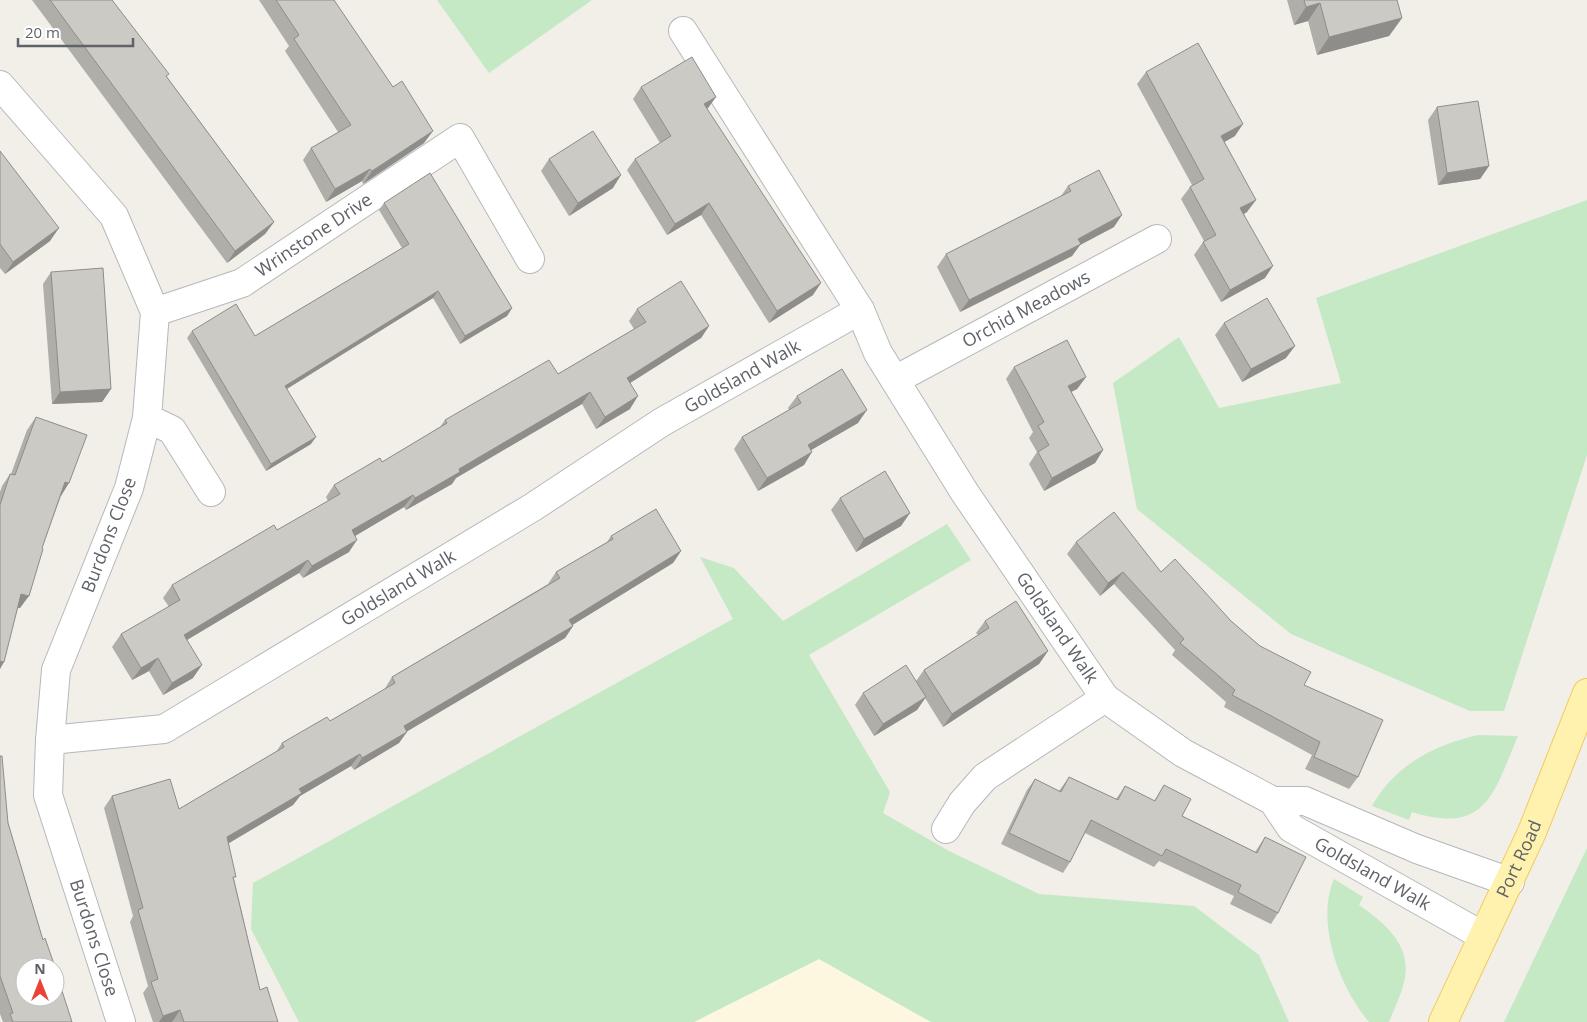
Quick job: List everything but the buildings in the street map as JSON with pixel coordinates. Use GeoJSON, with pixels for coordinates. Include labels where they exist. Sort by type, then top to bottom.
{"type":"FeatureCollection","features":[{"type":"Feature","properties":{"kind":"main road","name":"Port Road"},"geometry":{"type":"LineString","coordinates":[[1443,1022],[1510,882],[1565,754],[1587,694]]}},
{"type":"Feature","properties":{"kind":"street"},"geometry":{"type":"LineString","coordinates":[[683,30],[860,310]]}},
{"type":"Feature","properties":{"kind":"street","name":"Burdons Close"},"geometry":{"type":"LineString","coordinates":[[0,85],[114,216],[155,312],[147,418],[130,488],[56,670],[50,740],[48,795],[121,1022]]}},
{"type":"Feature","properties":{"kind":"street","name":"Wrinstone Drive"},"geometry":{"type":"LineString","coordinates":[[155,312],[242,283],[460,138],[530,259]]}},
{"type":"Feature","properties":{"kind":"street","name":"Orchid Meadows"},"geometry":{"type":"LineString","coordinates":[[895,380],[1157,239]]}},
{"type":"Feature","properties":{"kind":"street","name":"Goldsland Walk"},"geometry":{"type":"LineString","coordinates":[[50,740],[164,729],[533,507],[662,422],[860,310],[878,352],[965,493],[1105,698],[1183,753],[1272,801],[1291,828],[1483,936]]}},
{"type":"Feature","properties":{"kind":"street"},"geometry":{"type":"LineString","coordinates":[[147,418],[172,430],[211,492]]}},
{"type":"Feature","properties":{"kind":"street"},"geometry":{"type":"LineString","coordinates":[[946,829],[962,803],[985,777],[1105,698]]}},
{"type":"Feature","properties":{"kind":"street","name":"Goldsland Walk"},"geometry":{"type":"LineString","coordinates":[[1272,801],[1305,801],[1416,849],[1510,882]]}},
{"type":"Feature","properties":{"kind":"shaded area"},"geometry":{"type":"Polygon","coordinates":[[[819,959],[931,1022],[694,1022],[819,959]]]}},
{"type":"Feature","properties":{"kind":"green space"},"geometry":{"type":"Polygon","coordinates":[[[437,0],[592,0],[489,73],[437,0]]]}},
{"type":"Feature","properties":{"kind":"green space"},"geometry":{"type":"Polygon","coordinates":[[[1587,200],[1587,455],[1504,711],[1470,711],[1291,634],[1137,509],[1113,383],[1179,337],[1219,408],[1341,383],[1316,298],[1587,200]]]}},
{"type":"Feature","properties":{"kind":"green space"},"geometry":{"type":"Polygon","coordinates":[[[947,524],[971,560],[809,655],[890,792],[883,813],[949,851],[1039,894],[1194,906],[1259,955],[1289,1022],[931,1022],[819,959],[694,1022],[299,1022],[251,929],[253,883],[733,619],[700,557],[734,568],[783,621],[947,524]]]}},
{"type":"Feature","properties":{"kind":"green space"},"geometry":{"type":"Polygon","coordinates":[[[1479,735],[1518,736],[1493,792],[1484,804],[1472,813],[1457,818],[1437,818],[1412,812],[1409,820],[1372,806],[1392,779],[1417,759],[1447,744],[1479,735]]]}},
{"type":"Feature","properties":{"kind":"green space"},"geometry":{"type":"Polygon","coordinates":[[[1587,848],[1587,1022],[1504,1022],[1587,848]]]}},
{"type":"Feature","properties":{"kind":"green space"},"geometry":{"type":"Polygon","coordinates":[[[1334,879],[1363,897],[1359,905],[1387,928],[1401,947],[1406,969],[1404,982],[1389,1022],[1369,1022],[1358,1008],[1340,973],[1329,935],[1327,915],[1329,896],[1334,879]]]}}]}
